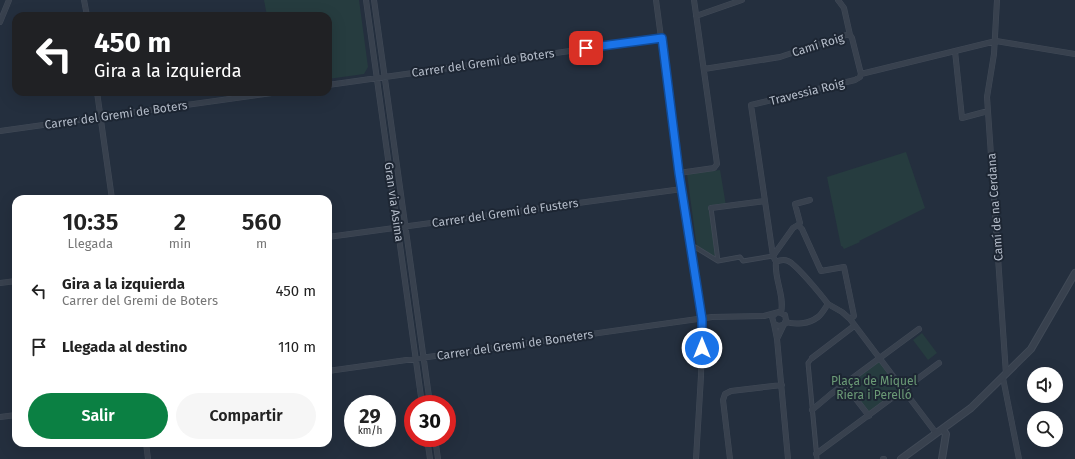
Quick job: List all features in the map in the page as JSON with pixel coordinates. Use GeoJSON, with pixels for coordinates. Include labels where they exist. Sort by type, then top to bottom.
{"type":"FeatureCollection","features":[{"type":"Feature","properties":{"kind":"street"},"geometry":{"type":"LineString","coordinates":[[0,22],[9,0]]}},
{"type":"Feature","properties":{"kind":"street"},"geometry":{"type":"LineString","coordinates":[[84,0],[86,12]]}},
{"type":"Feature","properties":{"kind":"street","name":"Gran via Asima"},"geometry":{"type":"LineString","coordinates":[[366,0],[421,395]]}},
{"type":"Feature","properties":{"kind":"street","name":"Gran via Asima"},"geometry":{"type":"LineString","coordinates":[[374,0],[429,395]]}},
{"type":"Feature","properties":{"kind":"street"},"geometry":{"type":"LineString","coordinates":[[656,0],[679,173],[702,319],[701,376],[696,459]]}},
{"type":"Feature","properties":{"kind":"street"},"geometry":{"type":"LineString","coordinates":[[679,173],[714,168],[717,164],[694,0]]}},
{"type":"Feature","properties":{"kind":"street"},"geometry":{"type":"LineString","coordinates":[[696,16],[734,1],[742,0]]}},
{"type":"Feature","properties":{"kind":"street"},"geometry":{"type":"LineString","coordinates":[[838,0],[844,8],[850,35]]}},
{"type":"Feature","properties":{"kind":"street","name":"Camí de na Cerdana"},"geometry":{"type":"LineString","coordinates":[[998,0],[996,42],[987,97],[1004,376],[1019,459]]}},
{"type":"Feature","properties":{"kind":"street","name":"Camí Roig"},"geometry":{"type":"LineString","coordinates":[[704,69],[780,57],[846,34],[850,35],[852,38],[860,74]]}},
{"type":"Feature","properties":{"kind":"street","name":"Carrer del Gremi de Boters"},"geometry":{"type":"LineString","coordinates":[[332,84],[662,38]]}},
{"type":"Feature","properties":{"kind":"street"},"geometry":{"type":"LineString","coordinates":[[860,74],[996,42],[1075,54]]}},
{"type":"Feature","properties":{"kind":"street"},"geometry":{"type":"LineString","coordinates":[[955,52],[962,118],[988,111]]}},
{"type":"Feature","properties":{"kind":"street","name":"Travessia Roig"},"geometry":{"type":"LineString","coordinates":[[765,201],[751,106],[855,80],[860,77],[860,74]]}},
{"type":"Feature","properties":{"kind":"street"},"geometry":{"type":"LineString","coordinates":[[97,96],[111,195]]}},
{"type":"Feature","properties":{"kind":"street","name":"Carrer del Gremi de Boters"},"geometry":{"type":"LineString","coordinates":[[0,131],[250,96]]}},
{"type":"Feature","properties":{"kind":"street","name":"Carrer del Gremi de Fusters"},"geometry":{"type":"LineString","coordinates":[[332,236],[682,189]]}},
{"type":"Feature","properties":{"kind":"street"},"geometry":{"type":"LineString","coordinates":[[691,248],[695,247],[718,261],[740,258],[743,262],[773,256],[793,228],[800,223],[795,204],[810,200]]}},
{"type":"Feature","properties":{"kind":"street"},"geometry":{"type":"LineString","coordinates":[[718,261],[711,208],[765,201],[773,256],[776,262],[775,270],[782,299],[781,312],[785,315],[785,323],[777,339]]}},
{"type":"Feature","properties":{"kind":"street"},"geometry":{"type":"LineString","coordinates":[[798,225],[802,229],[821,271],[844,267],[854,316],[850,319]]}},
{"type":"Feature","properties":{"kind":"street"},"geometry":{"type":"LineString","coordinates":[[776,262],[780,260],[789,261],[818,291],[828,304],[842,312],[850,319],[936,433]]}},
{"type":"Feature","properties":{"kind":"street"},"geometry":{"type":"LineString","coordinates":[[901,459],[971,408],[1031,349],[1075,273]]}},
{"type":"Feature","properties":{"kind":"street"},"geometry":{"type":"LineString","coordinates":[[0,283],[12,282]]}},
{"type":"Feature","properties":{"kind":"street"},"geometry":{"type":"LineString","coordinates":[[764,316],[779,326],[785,323],[807,323],[817,318],[828,304]]}},
{"type":"Feature","properties":{"kind":"street"},"geometry":{"type":"LineString","coordinates":[[764,316],[781,312]]}},
{"type":"Feature","properties":{"kind":"street"},"geometry":{"type":"LineString","coordinates":[[775,314],[772,318],[777,339],[788,459]]}},
{"type":"Feature","properties":{"kind":"street","name":"Carrer del Gremi de Boneters"},"geometry":{"type":"LineString","coordinates":[[332,370],[712,317],[764,316]]}},
{"type":"Feature","properties":{"kind":"street"},"geometry":{"type":"LineString","coordinates":[[817,457],[808,363],[812,358],[854,326]]}},
{"type":"Feature","properties":{"kind":"street"},"geometry":{"type":"LineString","coordinates":[[812,410],[918,329]]}},
{"type":"Feature","properties":{"kind":"street"},"geometry":{"type":"LineString","coordinates":[[817,457],[940,363]]}},
{"type":"Feature","properties":{"kind":"street"},"geometry":{"type":"LineString","coordinates":[[845,384],[869,416]]}},
{"type":"Feature","properties":{"kind":"street"},"geometry":{"type":"LineString","coordinates":[[730,459],[723,400],[725,394],[731,391],[782,385]]}},
{"type":"Feature","properties":{"kind":"street"},"geometry":{"type":"LineString","coordinates":[[0,417],[12,416]]}},
{"type":"Feature","properties":{"kind":"street"},"geometry":{"type":"LineString","coordinates":[[942,429],[946,434],[942,459]]}},
{"type":"Feature","properties":{"kind":"street"},"geometry":{"type":"LineString","coordinates":[[146,447],[148,459]]}},
{"type":"Feature","properties":{"kind":"street"},"geometry":{"type":"LineString","coordinates":[[428,447],[430,459]]}},
{"type":"Feature","properties":{"kind":"street"},"geometry":{"type":"LineString","coordinates":[[436,447],[438,459]]}},
{"type":"Feature","properties":{"kind":"green space"},"geometry":{"type":"Polygon","coordinates":[[[264,0],[359,0],[368,67],[364,74],[332,78],[332,12],[266,12],[264,0]]]}},
{"type":"Feature","properties":{"kind":"green space"},"geometry":{"type":"Polygon","coordinates":[[[906,152],[925,208],[844,249],[841,246],[827,177],[906,152]]]}},
{"type":"Feature","properties":{"kind":"green space"},"geometry":{"type":"Polygon","coordinates":[[[720,170],[726,206],[712,208],[718,261],[697,248],[687,174],[720,170]]]}},
{"type":"Feature","properties":{"kind":"green space"},"geometry":{"type":"Polygon","coordinates":[[[922,333],[937,353],[928,360],[913,340],[922,333]]]}},
{"type":"Feature","properties":{"kind":"green space","name":"Plaça de Miquel Riera i Perelló"},"geometry":{"type":"Polygon","coordinates":[[[879,359],[903,391],[869,416],[845,385],[879,359]]]}},
{"type":"Feature","properties":{"kind":"route"},"geometry":{"type":"LineString","coordinates":[[586,48],[662,38],[679,173],[702,319],[702,348]]}}]}
